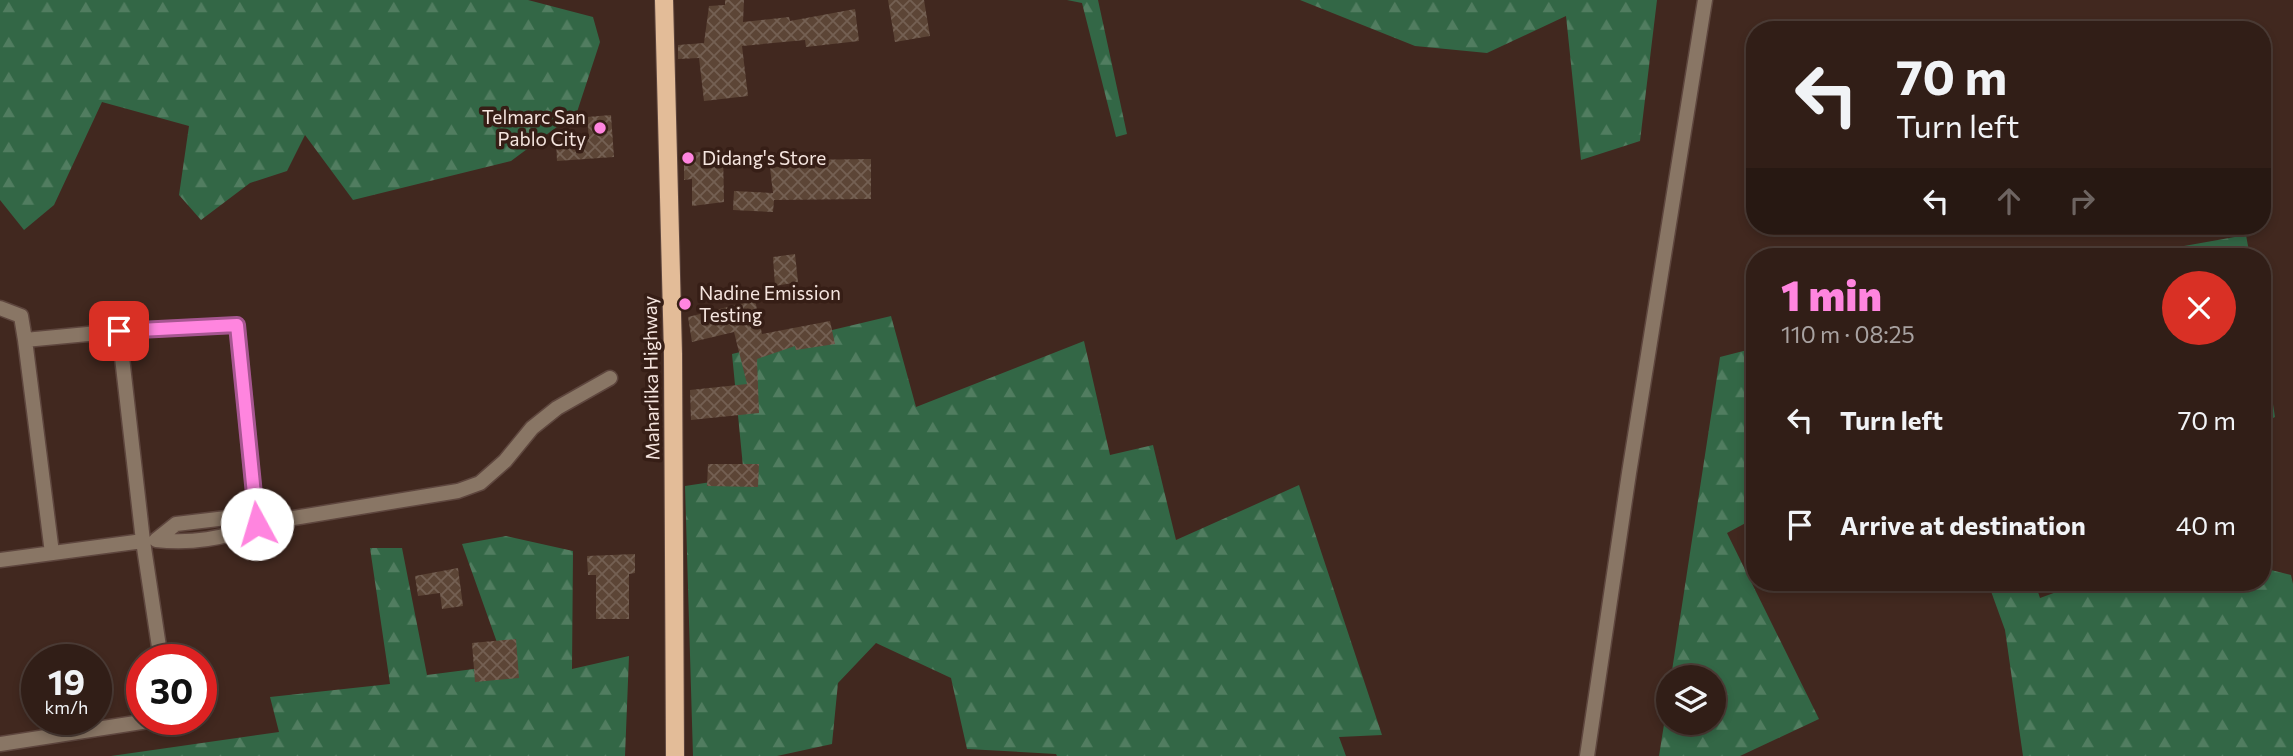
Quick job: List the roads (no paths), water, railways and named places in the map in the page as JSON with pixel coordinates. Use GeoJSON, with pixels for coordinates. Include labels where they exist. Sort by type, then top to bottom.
{"type":"FeatureCollection","features":[{"type":"Feature","properties":{"kind":"main road","name":"Maharlika Highway"},"geometry":{"type":"LineString","coordinates":[[664,0],[673,354],[675,756]]}},
{"type":"Feature","properties":{"kind":"street"},"geometry":{"type":"LineString","coordinates":[[1587,756],[1629,473],[1705,0]]}},
{"type":"Feature","properties":{"kind":"street"},"geometry":{"type":"LineString","coordinates":[[0,308],[21,316],[52,553]]}},
{"type":"Feature","properties":{"kind":"street"},"geometry":{"type":"LineString","coordinates":[[24,340],[119,331],[237,325],[257,524]]}},
{"type":"Feature","properties":{"kind":"street"},"geometry":{"type":"LineString","coordinates":[[119,331],[143,541],[159,644]]}},
{"type":"Feature","properties":{"kind":"street"},"geometry":{"type":"LineString","coordinates":[[257,524],[235,517],[176,524],[156,540],[177,543],[237,534],[257,524],[458,491],[480,483],[505,461],[540,421],[557,408],[610,378]]}},
{"type":"Feature","properties":{"kind":"street"},"geometry":{"type":"LineString","coordinates":[[0,560],[143,541]]}},
{"type":"Feature","properties":{"kind":"street"},"geometry":{"type":"LineString","coordinates":[[0,744],[126,724]]}},
{"type":"Feature","properties":{"kind":"place","name":"Telmarc San Pablo City"},"geometry":{"type":"Point","coordinates":[600,128]}},
{"type":"Feature","properties":{"kind":"place","name":"Didang's Store"},"geometry":{"type":"Point","coordinates":[688,158]}},
{"type":"Feature","properties":{"kind":"place","name":"Nadine Emission Testing"},"geometry":{"type":"Point","coordinates":[685,304]}}]}
